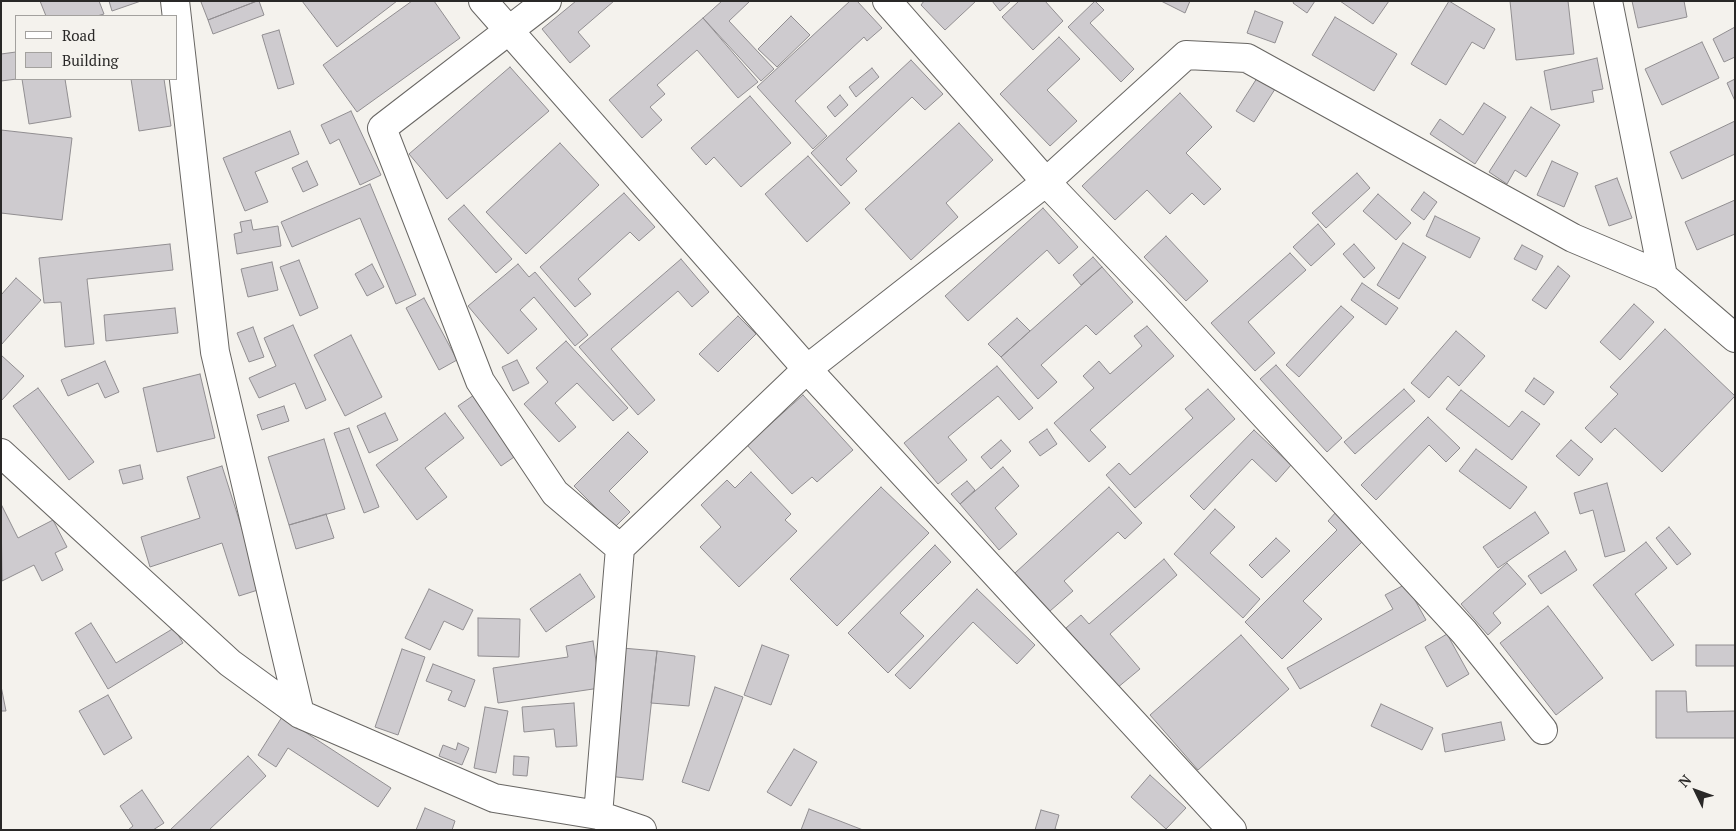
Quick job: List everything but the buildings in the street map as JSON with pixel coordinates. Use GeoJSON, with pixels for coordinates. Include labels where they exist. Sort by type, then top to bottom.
{"type":"FeatureCollection","features":[{"type":"Feature","properties":{"kind":"street"},"geometry":{"type":"LineString","coordinates":[[175,1],[177,15]]}},
{"type":"Feature","properties":{"kind":"street"},"geometry":{"type":"LineString","coordinates":[[484,1],[807,369],[1232,830]]}},
{"type":"Feature","properties":{"kind":"street"},"geometry":{"type":"LineString","coordinates":[[547,1],[382,128],[480,381],[555,494],[620,548]]}},
{"type":"Feature","properties":{"kind":"street"},"geometry":{"type":"LineString","coordinates":[[887,1],[1046,182],[1158,300],[1464,632],[1543,730]]}},
{"type":"Feature","properties":{"kind":"street"},"geometry":{"type":"LineString","coordinates":[[1608,1],[1663,276]]}},
{"type":"Feature","properties":{"kind":"street"},"geometry":{"type":"LineString","coordinates":[[178,28],[214,352],[300,714]]}},
{"type":"Feature","properties":{"kind":"street"},"geometry":{"type":"LineString","coordinates":[[598,816],[620,548],[807,369],[1046,182],[1186,55],[1247,58],[1573,238],[1663,276],[1735,338]]}},
{"type":"Feature","properties":{"kind":"street"},"geometry":{"type":"LineString","coordinates":[[1,454],[230,663],[300,714],[494,798],[598,816],[642,830]]}}]}
